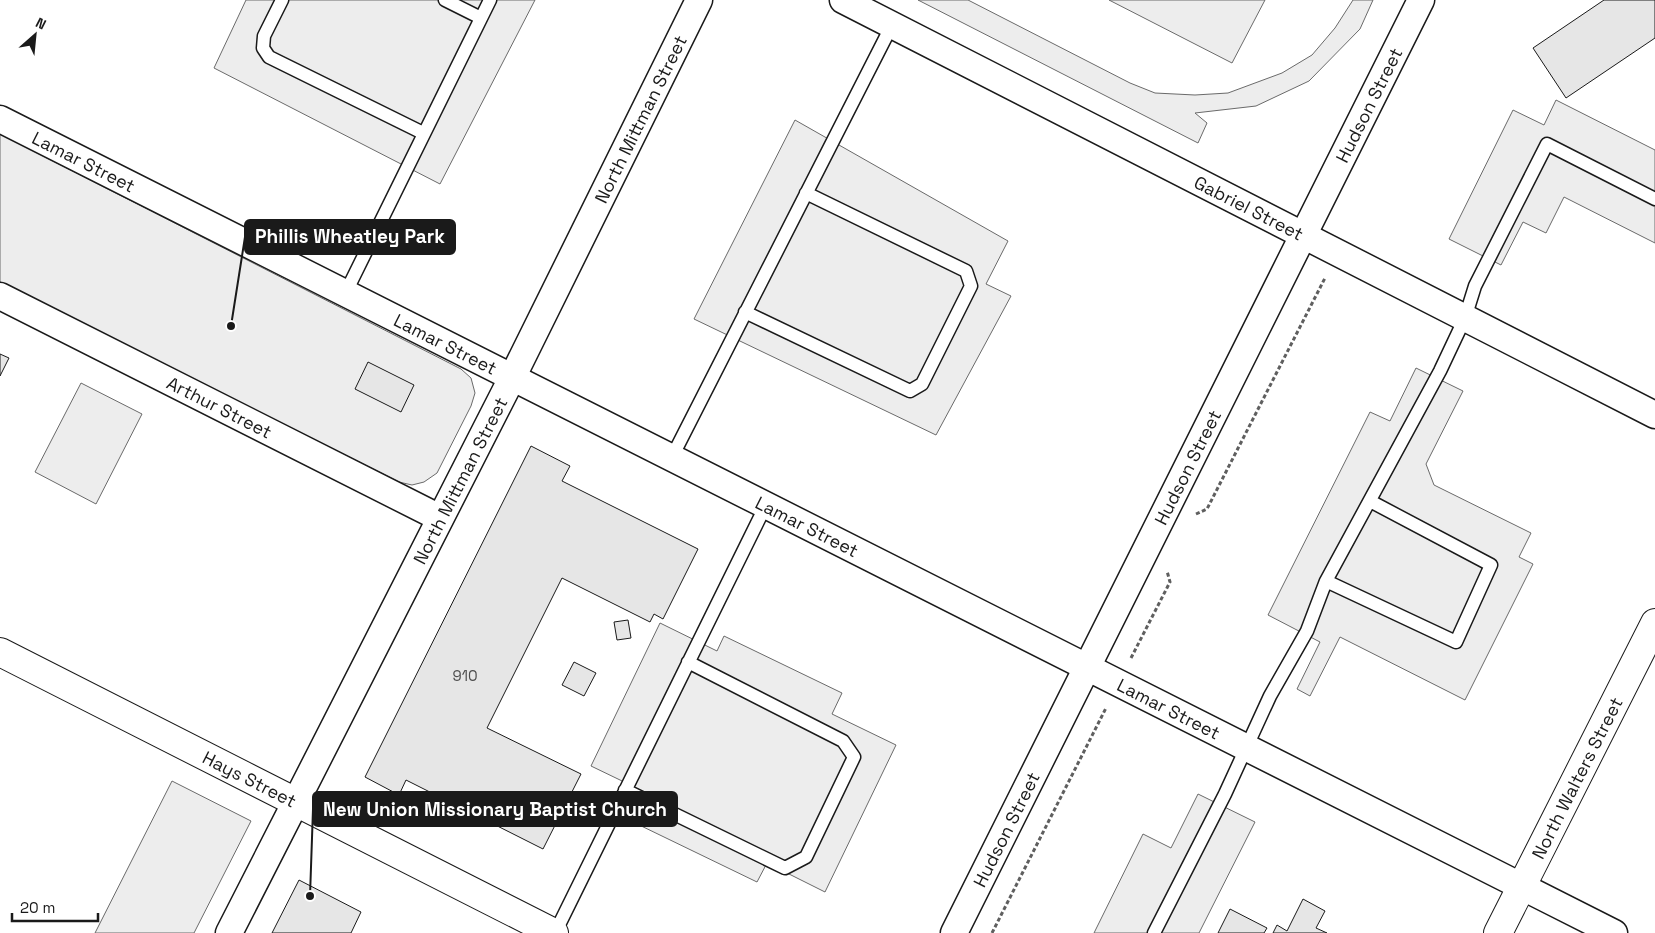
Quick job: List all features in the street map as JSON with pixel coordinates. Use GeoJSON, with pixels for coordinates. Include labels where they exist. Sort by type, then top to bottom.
{"type":"FeatureCollection","features":[{"type":"Feature","properties":{"kind":"street","name":"North Mittman Street"},"geometry":{"type":"LineString","coordinates":[[229,933],[512,378],[699,0]]}},
{"type":"Feature","properties":{"kind":"street","name":"Gabriel Street"},"geometry":{"type":"LineString","coordinates":[[843,0],[1655,415]]}},
{"type":"Feature","properties":{"kind":"street","name":"Hudson Street"},"geometry":{"type":"LineString","coordinates":[[954,933],[1421,0]]}},
{"type":"Feature","properties":{"kind":"street","name":"Lamar Street"},"geometry":{"type":"LineString","coordinates":[[0,119],[1614,933]]}},
{"type":"Feature","properties":{"kind":"street","name":"Arthur Street"},"geometry":{"type":"LineString","coordinates":[[0,296],[440,518]]}},
{"type":"Feature","properties":{"kind":"street","name":"North Walters Street"},"geometry":{"type":"LineString","coordinates":[[1498,933],[1655,623]]}},
{"type":"Feature","properties":{"kind":"street","name":"Hays Street"},"geometry":{"type":"LineString","coordinates":[[0,652],[554,933]]}},
{"type":"Feature","properties":{"kind":"lane"},"geometry":{"type":"LineString","coordinates":[[282,0],[264,36],[263,48],[269,57],[423,134]]}},
{"type":"Feature","properties":{"kind":"lane"},"geometry":{"type":"LineString","coordinates":[[445,0],[480,18]]}},
{"type":"Feature","properties":{"kind":"lane"},"geometry":{"type":"LineString","coordinates":[[345,294],[490,0]]}},
{"type":"Feature","properties":{"kind":"lane"},"geometry":{"type":"LineString","coordinates":[[672,457],[892,25]]}},
{"type":"Feature","properties":{"kind":"lane"},"geometry":{"type":"LineString","coordinates":[[1154,933],[1247,748],[1270,696],[1308,631],[1326,581],[1440,371],[1465,318],[1475,286],[1548,144],[1655,199]]}},
{"type":"Feature","properties":{"kind":"lane"},"geometry":{"type":"LineString","coordinates":[[746,312],[910,391],[922,384],[972,286],[966,271],[806,193]]}},
{"type":"Feature","properties":{"kind":"lane"},"geometry":{"type":"LineString","coordinates":[[1326,581],[1456,642],[1491,565],[1370,501]]}},
{"type":"Feature","properties":{"kind":"lane"},"geometry":{"type":"LineString","coordinates":[[554,933],[766,506]]}},
{"type":"Feature","properties":{"kind":"lane"},"geometry":{"type":"LineString","coordinates":[[625,790],[785,868],[806,857],[854,757],[843,741],[688,662]]}},
{"type":"Feature","properties":{"kind":"path"},"geometry":{"type":"LineString","coordinates":[[1193,515],[1207,509],[1319,288],[1339,254]]}},
{"type":"Feature","properties":{"kind":"path"},"geometry":{"type":"LineString","coordinates":[[992,933],[1170,582],[1166,567]]}},
{"type":"Feature","properties":{"kind":"shaded area"},"geometry":{"type":"Polygon","coordinates":[[[246,0],[535,0],[440,184],[214,68],[246,0]]]}},
{"type":"Feature","properties":{"kind":"shaded area"},"geometry":{"type":"Polygon","coordinates":[[[918,0],[968,0],[1130,83],[1155,93],[1195,95],[1228,93],[1282,73],[1312,55],[1335,28],[1353,0],[1373,0],[1360,29],[1309,81],[1256,106],[1195,113],[1207,123],[1198,143],[918,0]]]}},
{"type":"Feature","properties":{"kind":"shaded area"},"geometry":{"type":"Polygon","coordinates":[[[1109,0],[1265,0],[1232,63],[1109,0]]]}},
{"type":"Feature","properties":{"kind":"shaded area"},"geometry":{"type":"Polygon","coordinates":[[[1556,100],[1655,150],[1655,243],[1564,197],[1546,233],[1523,222],[1501,265],[1449,239],[1513,110],[1544,125],[1556,100]]]}},
{"type":"Feature","properties":{"kind":"shaded area"},"geometry":{"type":"Polygon","coordinates":[[[795,120],[1008,241],[986,284],[1011,296],[936,435],[694,319],[795,120]]]}},
{"type":"Feature","properties":{"kind":"shaded area"},"geometry":{"type":"Polygon","coordinates":[[[0,134],[461,369],[471,378],[475,393],[471,406],[437,473],[424,482],[412,485],[399,482],[0,282],[0,134]]]}},
{"type":"Feature","properties":{"kind":"shaded area"},"geometry":{"type":"Polygon","coordinates":[[[1416,368],[1463,391],[1426,464],[1434,485],[1531,533],[1519,557],[1533,564],[1465,700],[1340,637],[1310,696],[1297,689],[1320,642],[1268,615],[1370,412],[1390,421],[1416,368]]]}},
{"type":"Feature","properties":{"kind":"shaded area"},"geometry":{"type":"Polygon","coordinates":[[[81,383],[142,414],[96,504],[35,472],[81,383]]]}},
{"type":"Feature","properties":{"kind":"shaded area"},"geometry":{"type":"Polygon","coordinates":[[[660,623],[717,651],[724,636],[842,693],[832,714],[896,745],[825,892],[767,863],[757,882],[633,822],[647,793],[591,766],[660,623]]]}},
{"type":"Feature","properties":{"kind":"shaded area"},"geometry":{"type":"Polygon","coordinates":[[[172,781],[251,821],[194,933],[95,933],[172,781]]]}},
{"type":"Feature","properties":{"kind":"shaded area"},"geometry":{"type":"Polygon","coordinates":[[[1198,794],[1255,822],[1199,933],[1094,933],[1143,834],[1171,848],[1198,794]]]}},
{"type":"Feature","properties":{"kind":"building"},"geometry":{"type":"Polygon","coordinates":[[[1604,0],[1655,0],[1655,38],[1566,98],[1533,48],[1604,0]]]}},
{"type":"Feature","properties":{"kind":"building"},"geometry":{"type":"Polygon","coordinates":[[[0,354],[9,358],[0,376],[0,354]]]}},
{"type":"Feature","properties":{"kind":"building"},"geometry":{"type":"Polygon","coordinates":[[[368,362],[414,385],[401,412],[355,389],[368,362]]]}},
{"type":"Feature","properties":{"kind":"building"},"geometry":{"type":"Polygon","coordinates":[[[531,446],[570,466],[562,481],[698,549],[663,619],[654,614],[650,622],[562,578],[487,728],[581,774],[543,849],[406,780],[399,795],[365,777],[531,446]]]}},
{"type":"Feature","properties":{"kind":"building"},"geometry":{"type":"Polygon","coordinates":[[[628,620],[631,638],[617,640],[614,622],[628,620]]]}},
{"type":"Feature","properties":{"kind":"building"},"geometry":{"type":"Polygon","coordinates":[[[574,662],[596,673],[584,696],[562,685],[574,662]]]}},
{"type":"Feature","properties":{"kind":"building"},"geometry":{"type":"Polygon","coordinates":[[[299,880],[361,912],[351,933],[272,933],[299,880]]]}},
{"type":"Feature","properties":{"kind":"building"},"geometry":{"type":"Polygon","coordinates":[[[1303,899],[1325,911],[1316,928],[1327,933],[1273,933],[1277,925],[1287,931],[1303,899]]]}},
{"type":"Feature","properties":{"kind":"building"},"geometry":{"type":"Polygon","coordinates":[[[1230,909],[1267,928],[1264,933],[1218,933],[1230,909]]]}},
{"type":"Feature","properties":{"kind":"place","name":"Phillis Wheatley Park"},"geometry":{"type":"Point","coordinates":[231,326]}},
{"type":"Feature","properties":{"kind":"place","name":"New Union Missionary Baptist Church"},"geometry":{"type":"Point","coordinates":[310,896]}}]}
